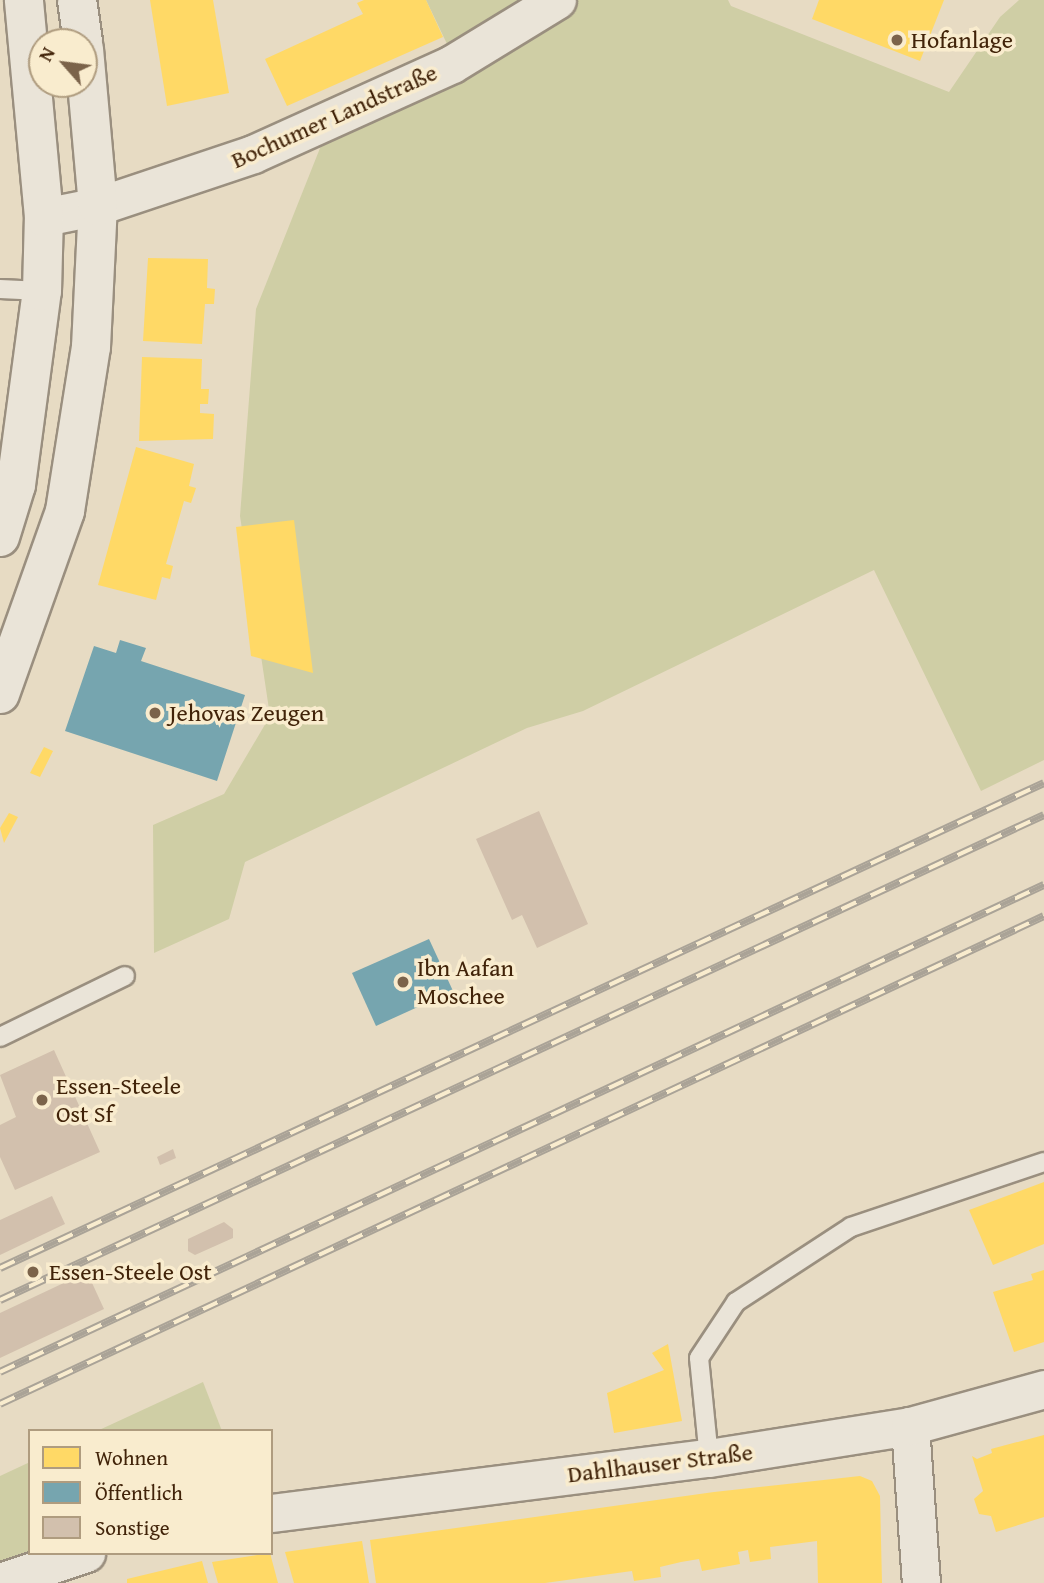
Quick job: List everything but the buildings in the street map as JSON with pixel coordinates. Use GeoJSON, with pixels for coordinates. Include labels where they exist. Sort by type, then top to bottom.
{"type":"FeatureCollection","features":[{"type":"Feature","properties":{"kind":"main road"},"geometry":{"type":"LineString","coordinates":[[0,537],[16,485],[42,291],[44,217],[24,0]]}},
{"type":"Feature","properties":{"kind":"main road"},"geometry":{"type":"LineString","coordinates":[[77,0],[81,28]]}},
{"type":"Feature","properties":{"kind":"main road"},"geometry":{"type":"LineString","coordinates":[[0,694],[65,510],[92,347],[98,206],[88,98]]}},
{"type":"Feature","properties":{"kind":"street","name":"Bochumer Landstraße"},"geometry":{"type":"LineString","coordinates":[[44,217],[98,206],[265,148],[452,64],[557,0]]}},
{"type":"Feature","properties":{"kind":"street","name":"Dahlhauser Straße"},"geometry":{"type":"LineString","coordinates":[[273,1513],[709,1458],[910,1426],[1044,1389]]}},
{"type":"Feature","properties":{"kind":"street"},"geometry":{"type":"LineString","coordinates":[[910,1426],[921,1583]]}},
{"type":"Feature","properties":{"kind":"street"},"geometry":{"type":"LineString","coordinates":[[0,1582],[80,1555]]}},
{"type":"Feature","properties":{"kind":"lane"},"geometry":{"type":"LineString","coordinates":[[0,289],[42,291]]}},
{"type":"Feature","properties":{"kind":"lane"},"geometry":{"type":"LineString","coordinates":[[0,1037],[125,976]]}},
{"type":"Feature","properties":{"kind":"lane"},"geometry":{"type":"LineString","coordinates":[[709,1458],[699,1358],[736,1302],[851,1227],[1044,1161]]}},
{"type":"Feature","properties":{"kind":"green space"},"geometry":{"type":"Polygon","coordinates":[[[426,0],[728,0],[731,6],[949,92],[1000,17],[1019,0],[1044,0],[1044,760],[981,791],[874,570],[583,711],[527,728],[245,862],[229,919],[154,953],[153,825],[224,794],[270,716],[240,516],[256,309],[330,123],[459,69],[426,0]]]}},
{"type":"Feature","properties":{"kind":"green space"},"geometry":{"type":"Polygon","coordinates":[[[203,1382],[221,1429],[101,1429],[203,1382]]]}},
{"type":"Feature","properties":{"kind":"green space"},"geometry":{"type":"Polygon","coordinates":[[[28,1463],[28,1554],[0,1569],[0,1476],[28,1463]]]}},
{"type":"Feature","properties":{"kind":"railway"},"geometry":{"type":"LineString","coordinates":[[0,1268],[1044,783]]}},
{"type":"Feature","properties":{"kind":"railway"},"geometry":{"type":"LineString","coordinates":[[0,1300],[1044,815]]}},
{"type":"Feature","properties":{"kind":"railway"},"geometry":{"type":"LineString","coordinates":[[0,1372],[1044,885]]}},
{"type":"Feature","properties":{"kind":"railway"},"geometry":{"type":"LineString","coordinates":[[0,1404],[1044,916]]}},
{"type":"Feature","properties":{"kind":"place","name":"Hofanlage"},"geometry":{"type":"Point","coordinates":[897,40]}},
{"type":"Feature","properties":{"kind":"place","name":"Jehovas Zeugen"},"geometry":{"type":"Point","coordinates":[155,713]}},
{"type":"Feature","properties":{"kind":"place","name":"Ibn Aafan Moschee"},"geometry":{"type":"Point","coordinates":[403,982]}},
{"type":"Feature","properties":{"kind":"place","name":"Essen-Steele Ost Sf"},"geometry":{"type":"Point","coordinates":[42,1100]}},
{"type":"Feature","properties":{"kind":"place","name":"Essen-Steele Ost"},"geometry":{"type":"Point","coordinates":[33,1272]}}]}
